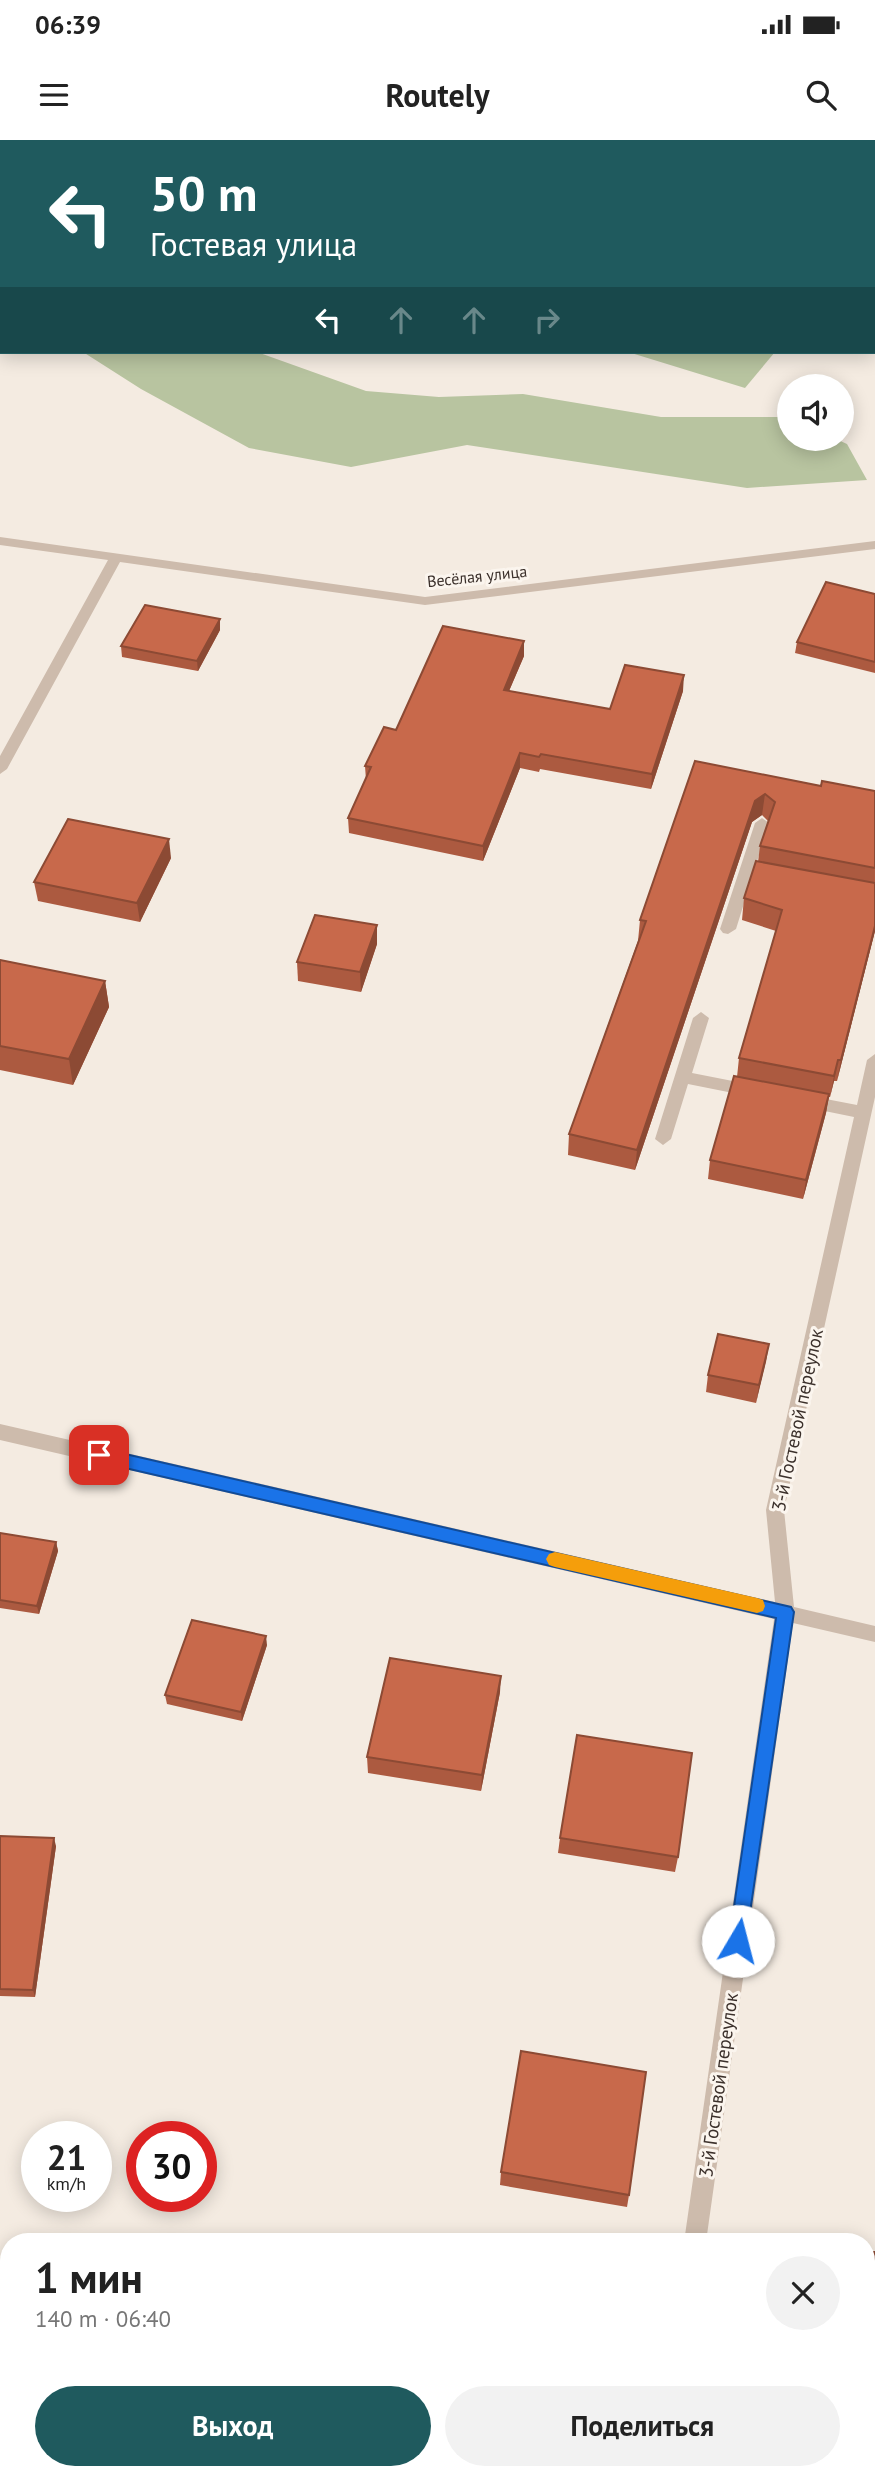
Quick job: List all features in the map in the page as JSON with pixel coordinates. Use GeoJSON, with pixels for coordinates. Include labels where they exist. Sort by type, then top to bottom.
{"type":"FeatureCollection","features":[{"type":"Feature","properties":{"kind":"street","name":"Весёлая улица"},"geometry":{"type":"LineString","coordinates":[[0,541],[425,601],[875,545]]}},
{"type":"Feature","properties":{"kind":"street"},"geometry":{"type":"LineString","coordinates":[[0,769],[117,556]]}},
{"type":"Feature","properties":{"kind":"street"},"geometry":{"type":"LineString","coordinates":[[728,929],[762,823]]}},
{"type":"Feature","properties":{"kind":"street"},"geometry":{"type":"LineString","coordinates":[[745,874],[797,884]]}},
{"type":"Feature","properties":{"kind":"street"},"geometry":{"type":"LineString","coordinates":[[663,1139],[701,1017]]}},
{"type":"Feature","properties":{"kind":"street","name":"3-й Гостевой переулок"},"geometry":{"type":"LineString","coordinates":[[696,2233],[785,1612],[775,1510],[875,1060]]}},
{"type":"Feature","properties":{"kind":"street"},"geometry":{"type":"LineString","coordinates":[[682,1077],[863,1112]]}},
{"type":"Feature","properties":{"kind":"street"},"geometry":{"type":"LineString","coordinates":[[0,1432],[875,1634]]}},
{"type":"Feature","properties":{"kind":"green space"},"geometry":{"type":"Polygon","coordinates":[[[86,354],[263,354],[366,391],[439,397],[523,394],[661,417],[777,417],[777,451],[851,451],[867,480],[747,488],[467,445],[351,467],[249,448],[141,389],[86,354]]]}},
{"type":"Feature","properties":{"kind":"green space"},"geometry":{"type":"Polygon","coordinates":[[[634,354],[773,354],[745,388],[634,354]]]}},
{"type":"Feature","properties":{"kind":"building"},"geometry":{"type":"Polygon","coordinates":[[[826,582],[875,594],[875,662],[797,642],[826,582]]]}},
{"type":"Feature","properties":{"kind":"building"},"geometry":{"type":"Polygon","coordinates":[[[145,605],[220,619],[197,661],[121,646],[145,605]]]}},
{"type":"Feature","properties":{"kind":"building"},"geometry":{"type":"Polygon","coordinates":[[[443,626],[524,641],[504,690],[610,709],[625,665],[684,675],[652,774],[541,754],[539,757],[520,753],[483,846],[348,818],[371,767],[365,766],[384,727],[396,730],[443,626]]]}},
{"type":"Feature","properties":{"kind":"building"},"geometry":{"type":"Polygon","coordinates":[[[695,761],[821,786],[822,781],[875,791],[875,868],[760,846],[775,802],[765,794],[755,801],[637,1150],[569,1134],[646,921],[640,920],[695,761]]]}},
{"type":"Feature","properties":{"kind":"building"},"geometry":{"type":"Polygon","coordinates":[[[68,819],[169,839],[137,903],[34,882],[68,819]]]}},
{"type":"Feature","properties":{"kind":"building"},"geometry":{"type":"Polygon","coordinates":[[[756,861],[875,883],[875,926],[841,1060],[838,1060],[834,1076],[739,1058],[782,910],[744,898],[756,861]]]}},
{"type":"Feature","properties":{"kind":"building"},"geometry":{"type":"Polygon","coordinates":[[[315,915],[377,925],[360,972],[297,962],[315,915]]]}},
{"type":"Feature","properties":{"kind":"building"},"geometry":{"type":"Polygon","coordinates":[[[0,960],[105,981],[69,1059],[0,1046],[0,960]]]}},
{"type":"Feature","properties":{"kind":"building"},"geometry":{"type":"Polygon","coordinates":[[[734,1076],[829,1094],[806,1180],[710,1160],[734,1076]]]}},
{"type":"Feature","properties":{"kind":"building"},"geometry":{"type":"Polygon","coordinates":[[[718,1334],[769,1344],[759,1385],[708,1375],[718,1334]]]}},
{"type":"Feature","properties":{"kind":"building"},"geometry":{"type":"Polygon","coordinates":[[[0,1533],[56,1542],[37,1606],[0,1600],[0,1533]]]}},
{"type":"Feature","properties":{"kind":"building"},"geometry":{"type":"Polygon","coordinates":[[[192,1620],[266,1636],[241,1712],[165,1695],[192,1620]]]}},
{"type":"Feature","properties":{"kind":"building"},"geometry":{"type":"Polygon","coordinates":[[[390,1658],[501,1676],[482,1775],[367,1757],[390,1658]]]}},
{"type":"Feature","properties":{"kind":"building"},"geometry":{"type":"Polygon","coordinates":[[[577,1735],[692,1753],[678,1857],[560,1838],[577,1735]]]}},
{"type":"Feature","properties":{"kind":"building"},"geometry":{"type":"Polygon","coordinates":[[[0,1836],[54,1838],[33,1990],[0,1989],[0,1836]]]}},
{"type":"Feature","properties":{"kind":"building"},"geometry":{"type":"Polygon","coordinates":[[[521,2051],[646,2072],[629,2195],[501,2172],[521,2051]]]}},
{"type":"Feature","properties":{"kind":"slow traffic"},"geometry":{"type":"LineString","coordinates":[[555,1559],[757,1606]]}},
{"type":"Feature","properties":{"kind":"route"},"geometry":{"type":"LineString","coordinates":[[99,1455],[785,1612],[738,1941]]}}]}
